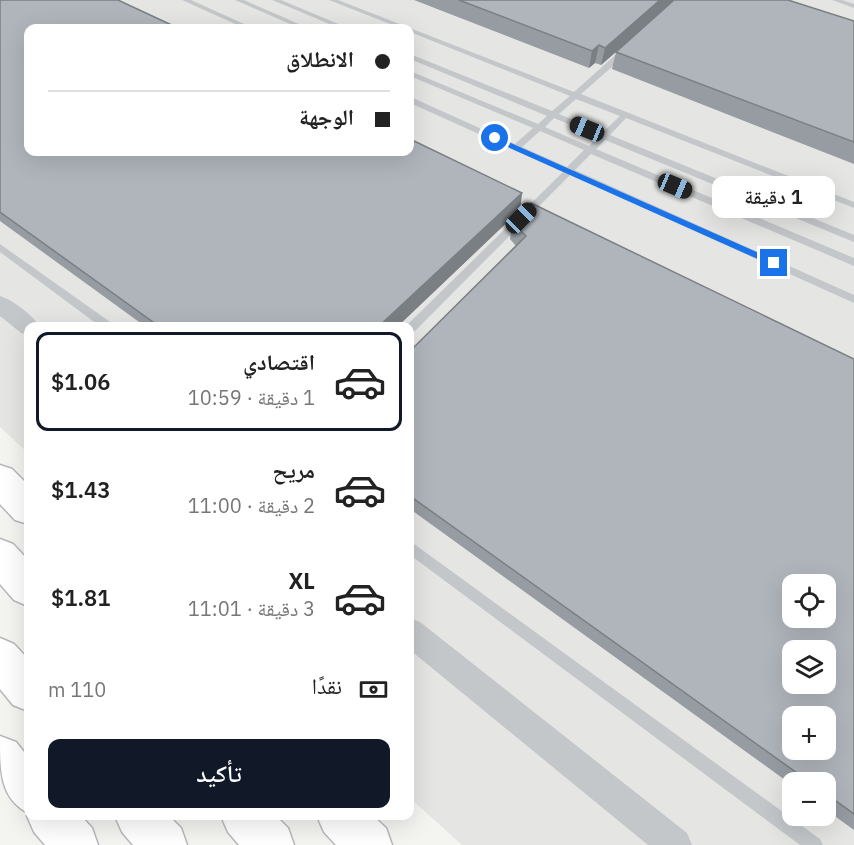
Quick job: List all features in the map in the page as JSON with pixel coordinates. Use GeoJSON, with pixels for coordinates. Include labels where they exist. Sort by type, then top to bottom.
{"type":"FeatureCollection","features":[{"type":"Feature","properties":{"kind":"highway"},"geometry":{"type":"LineString","coordinates":[[0,480],[24,504]]}},
{"type":"Feature","properties":{"kind":"highway"},"geometry":{"type":"LineString","coordinates":[[0,557],[24,583]]}},
{"type":"Feature","properties":{"kind":"highway"},"geometry":{"type":"LineString","coordinates":[[0,658],[24,685]]}},
{"type":"Feature","properties":{"kind":"highway"},"geometry":{"type":"LineString","coordinates":[[0,758],[24,786]]}},
{"type":"Feature","properties":{"kind":"highway"},"geometry":{"type":"LineString","coordinates":[[53,820],[75,845]]}},
{"type":"Feature","properties":{"kind":"highway"},"geometry":{"type":"LineString","coordinates":[[142,820],[164,845]]}},
{"type":"Feature","properties":{"kind":"highway"},"geometry":{"type":"LineString","coordinates":[[248,820],[271,845]]}},
{"type":"Feature","properties":{"kind":"highway"},"geometry":{"type":"LineString","coordinates":[[344,820],[369,845]]}},
{"type":"Feature","properties":{"kind":"street"},"geometry":{"type":"LineString","coordinates":[[0,304],[24,323]]}},
{"type":"Feature","properties":{"kind":"street"},"geometry":{"type":"LineString","coordinates":[[414,635],[675,845]]}},
{"type":"Feature","properties":{"kind":"lane"},"geometry":{"type":"LineString","coordinates":[[185,0],[240,24]]}},
{"type":"Feature","properties":{"kind":"lane"},"geometry":{"type":"LineString","coordinates":[[238,0],[295,24]]}},
{"type":"Feature","properties":{"kind":"lane"},"geometry":{"type":"LineString","coordinates":[[275,0],[334,24]]}},
{"type":"Feature","properties":{"kind":"lane"},"geometry":{"type":"LineString","coordinates":[[332,0],[395,24]]}},
{"type":"Feature","properties":{"kind":"lane"},"geometry":{"type":"LineString","coordinates":[[835,0],[854,6]]}},
{"type":"Feature","properties":{"kind":"lane"},"geometry":{"type":"LineString","coordinates":[[414,32],[854,205]]}},
{"type":"Feature","properties":{"kind":"lane"},"geometry":{"type":"LineString","coordinates":[[516,148],[628,48]]}},
{"type":"Feature","properties":{"kind":"lane"},"geometry":{"type":"LineString","coordinates":[[414,58],[854,238]]}},
{"type":"Feature","properties":{"kind":"lane"},"geometry":{"type":"LineString","coordinates":[[414,75],[854,262]]}},
{"type":"Feature","properties":{"kind":"lane"},"geometry":{"type":"LineString","coordinates":[[414,102],[854,299]]}},
{"type":"Feature","properties":{"kind":"lane"},"geometry":{"type":"LineString","coordinates":[[414,325],[624,116]]}},
{"type":"Feature","properties":{"kind":"lane"},"geometry":{"type":"LineString","coordinates":[[0,247],[103,322]]}},
{"type":"Feature","properties":{"kind":"lane"},"geometry":{"type":"LineString","coordinates":[[414,550],[814,845]]}},
{"type":"Feature","properties":{"kind":"shaded area"},"geometry":{"type":"Polygon","coordinates":[[[0,0],[854,0],[854,845],[462,845],[414,802],[414,322],[24,322],[24,449],[0,427],[0,0]]]}},
{"type":"Feature","properties":{"kind":"building"},"geometry":{"type":"Polygon","coordinates":[[[0,0],[118,0],[169,24],[24,24],[24,156],[414,156],[414,141],[522,193],[383,322],[153,322],[0,212],[0,0]]]}},
{"type":"Feature","properties":{"kind":"building"},"geometry":{"type":"Polygon","coordinates":[[[459,0],[660,0],[605,48],[599,45],[592,51],[459,0]]]}},
{"type":"Feature","properties":{"kind":"building"},"geometry":{"type":"Polygon","coordinates":[[[674,0],[788,0],[854,21],[854,142],[616,52],[674,0]]]}},
{"type":"Feature","properties":{"kind":"building"},"geometry":{"type":"Polygon","coordinates":[[[531,203],[854,359],[854,814],[836,801],[836,772],[796,772],[414,499],[414,347],[526,236],[512,222],[531,203]]]}},
{"type":"Feature","properties":{"kind":"route"},"geometry":{"type":"LineString","coordinates":[[495,138],[774,263]]}}]}
